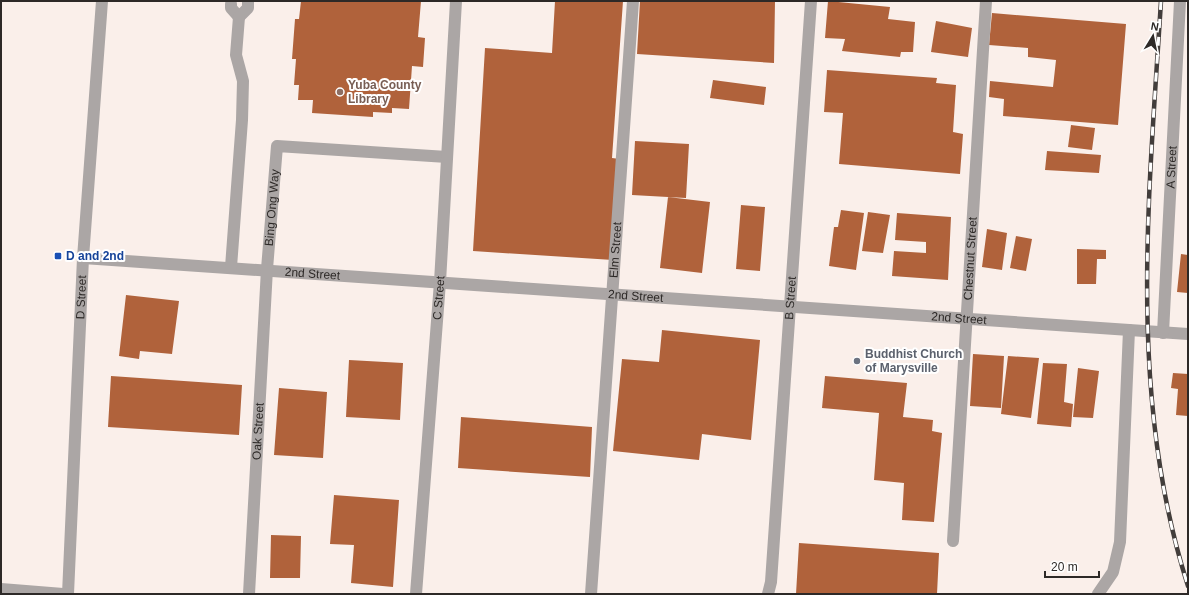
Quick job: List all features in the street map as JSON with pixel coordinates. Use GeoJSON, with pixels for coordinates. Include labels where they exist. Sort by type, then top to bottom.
{"type":"FeatureCollection","features":[{"type":"Feature","properties":{"kind":"street","name":"D Street"},"geometry":{"type":"LineString","coordinates":[[68,594],[83,258],[102,1]]}},
{"type":"Feature","properties":{"kind":"street"},"geometry":{"type":"LineString","coordinates":[[230,267],[243,81],[236,56],[239,17],[248,8],[248,1]]}},
{"type":"Feature","properties":{"kind":"street","name":"C Street"},"geometry":{"type":"LineString","coordinates":[[416,594],[440,282],[456,1]]}},
{"type":"Feature","properties":{"kind":"street","name":"Elm Street"},"geometry":{"type":"LineString","coordinates":[[591,594],[633,1]]}},
{"type":"Feature","properties":{"kind":"street","name":"B Street"},"geometry":{"type":"LineString","coordinates":[[768,594],[771,582],[811,1]]}},
{"type":"Feature","properties":{"kind":"street","name":"Chestnut Street"},"geometry":{"type":"LineString","coordinates":[[953,541],[968,319],[986,1]]}},
{"type":"Feature","properties":{"kind":"street","name":"A Street"},"geometry":{"type":"LineString","coordinates":[[1163,333],[1180,1]]}},
{"type":"Feature","properties":{"kind":"street"},"geometry":{"type":"LineString","coordinates":[[231,4],[231,8],[239,17]]}},
{"type":"Feature","properties":{"kind":"street","name":"Bing Ong Way"},"geometry":{"type":"LineString","coordinates":[[267,270],[277,146],[447,157]]}},
{"type":"Feature","properties":{"kind":"street","name":"2nd Street"},"geometry":{"type":"LineString","coordinates":[[83,258],[1188,334]]}},
{"type":"Feature","properties":{"kind":"street","name":"Oak Street"},"geometry":{"type":"LineString","coordinates":[[249,594],[267,270]]}},
{"type":"Feature","properties":{"kind":"street"},"geometry":{"type":"LineString","coordinates":[[1098,594],[1113,572],[1120,542],[1129,330]]}},
{"type":"Feature","properties":{"kind":"street"},"geometry":{"type":"LineString","coordinates":[[1,589],[63,594]]}},
{"type":"Feature","properties":{"kind":"building"},"geometry":{"type":"Polygon","coordinates":[[[301,1],[421,1],[418,37],[425,38],[423,67],[412,66],[409,109],[392,108],[392,113],[373,112],[373,117],[312,113],[313,100],[298,100],[299,85],[294,85],[296,59],[292,59],[295,19],[299,19],[301,1]]]}},
{"type":"Feature","properties":{"kind":"building"},"geometry":{"type":"Polygon","coordinates":[[[555,1],[623,1],[612,158],[620,159],[613,260],[473,251],[485,48],[552,53],[555,1]]]}},
{"type":"Feature","properties":{"kind":"building"},"geometry":{"type":"Polygon","coordinates":[[[640,1],[775,1],[774,63],[637,54],[640,1]]]}},
{"type":"Feature","properties":{"kind":"building"},"geometry":{"type":"Polygon","coordinates":[[[828,1],[890,7],[888,19],[915,22],[913,52],[901,52],[900,57],[842,51],[845,39],[825,38],[828,1]]]}},
{"type":"Feature","properties":{"kind":"building"},"geometry":{"type":"Polygon","coordinates":[[[992,13],[1126,24],[1118,125],[1003,116],[1004,99],[989,97],[990,81],[1053,87],[1056,60],[1028,57],[1028,48],[989,45],[992,13]]]}},
{"type":"Feature","properties":{"kind":"building"},"geometry":{"type":"Polygon","coordinates":[[[936,21],[972,28],[968,57],[931,52],[936,21]]]}},
{"type":"Feature","properties":{"kind":"building"},"geometry":{"type":"Polygon","coordinates":[[[827,70],[937,78],[936,83],[956,85],[953,132],[963,134],[960,174],[839,164],[843,113],[824,112],[827,70]]]}},
{"type":"Feature","properties":{"kind":"building"},"geometry":{"type":"Polygon","coordinates":[[[713,80],[766,87],[764,105],[710,98],[713,80]]]}},
{"type":"Feature","properties":{"kind":"building"},"geometry":{"type":"Polygon","coordinates":[[[1071,125],[1095,128],[1092,150],[1068,147],[1071,125]]]}},
{"type":"Feature","properties":{"kind":"building"},"geometry":{"type":"Polygon","coordinates":[[[635,141],[689,144],[686,198],[632,195],[635,141]]]}},
{"type":"Feature","properties":{"kind":"building"},"geometry":{"type":"Polygon","coordinates":[[[1047,151],[1101,155],[1099,173],[1045,170],[1047,151]]]}},
{"type":"Feature","properties":{"kind":"building"},"geometry":{"type":"Polygon","coordinates":[[[668,197],[710,202],[702,273],[660,268],[668,197]]]}},
{"type":"Feature","properties":{"kind":"building"},"geometry":{"type":"Polygon","coordinates":[[[741,205],[765,207],[760,271],[736,269],[741,205]]]}},
{"type":"Feature","properties":{"kind":"building"},"geometry":{"type":"Polygon","coordinates":[[[841,210],[864,213],[856,270],[829,266],[834,227],[838,227],[841,210]]]}},
{"type":"Feature","properties":{"kind":"building"},"geometry":{"type":"Polygon","coordinates":[[[868,212],[890,215],[883,253],[862,251],[868,212]]]}},
{"type":"Feature","properties":{"kind":"building"},"geometry":{"type":"Polygon","coordinates":[[[897,213],[951,217],[948,280],[892,276],[894,251],[926,253],[926,242],[895,240],[897,213]]]}},
{"type":"Feature","properties":{"kind":"building"},"geometry":{"type":"Polygon","coordinates":[[[987,229],[1007,233],[1002,270],[982,267],[987,229]]]}},
{"type":"Feature","properties":{"kind":"building"},"geometry":{"type":"Polygon","coordinates":[[[1016,236],[1032,239],[1026,271],[1010,268],[1016,236]]]}},
{"type":"Feature","properties":{"kind":"building"},"geometry":{"type":"Polygon","coordinates":[[[1077,249],[1106,250],[1106,259],[1097,259],[1096,284],[1077,284],[1077,249]]]}},
{"type":"Feature","properties":{"kind":"building"},"geometry":{"type":"Polygon","coordinates":[[[1181,254],[1188,255],[1188,293],[1177,292],[1181,254]]]}},
{"type":"Feature","properties":{"kind":"building"},"geometry":{"type":"Polygon","coordinates":[[[126,295],[179,301],[172,354],[140,351],[139,359],[119,356],[126,295]]]}},
{"type":"Feature","properties":{"kind":"building"},"geometry":{"type":"Polygon","coordinates":[[[662,330],[760,340],[751,440],[702,434],[699,460],[613,451],[622,359],[659,362],[662,330]]]}},
{"type":"Feature","properties":{"kind":"building"},"geometry":{"type":"Polygon","coordinates":[[[973,354],[1004,356],[1001,408],[970,406],[973,354]]]}},
{"type":"Feature","properties":{"kind":"building"},"geometry":{"type":"Polygon","coordinates":[[[1008,356],[1039,358],[1031,418],[1001,414],[1008,356]]]}},
{"type":"Feature","properties":{"kind":"building"},"geometry":{"type":"Polygon","coordinates":[[[349,360],[403,363],[400,420],[346,417],[349,360]]]}},
{"type":"Feature","properties":{"kind":"building"},"geometry":{"type":"Polygon","coordinates":[[[1043,363],[1067,364],[1064,402],[1073,404],[1071,427],[1037,424],[1043,363]]]}},
{"type":"Feature","properties":{"kind":"building"},"geometry":{"type":"Polygon","coordinates":[[[1078,368],[1099,371],[1093,418],[1073,417],[1078,368]]]}},
{"type":"Feature","properties":{"kind":"building"},"geometry":{"type":"Polygon","coordinates":[[[1173,373],[1188,374],[1188,416],[1176,415],[1178,389],[1171,388],[1173,373]]]}},
{"type":"Feature","properties":{"kind":"building"},"geometry":{"type":"Polygon","coordinates":[[[111,376],[242,385],[239,435],[108,427],[111,376]]]}},
{"type":"Feature","properties":{"kind":"building"},"geometry":{"type":"Polygon","coordinates":[[[825,376],[907,383],[903,417],[933,420],[932,431],[942,433],[934,522],[902,520],[904,483],[874,480],[879,413],[822,408],[825,376]]]}},
{"type":"Feature","properties":{"kind":"building"},"geometry":{"type":"Polygon","coordinates":[[[279,388],[327,392],[323,458],[274,455],[279,388]]]}},
{"type":"Feature","properties":{"kind":"building"},"geometry":{"type":"Polygon","coordinates":[[[461,417],[592,427],[590,477],[458,468],[461,417]]]}},
{"type":"Feature","properties":{"kind":"building"},"geometry":{"type":"Polygon","coordinates":[[[334,495],[399,500],[393,587],[351,583],[354,545],[330,544],[334,495]]]}},
{"type":"Feature","properties":{"kind":"building"},"geometry":{"type":"Polygon","coordinates":[[[271,535],[301,536],[300,578],[270,578],[271,535]]]}},
{"type":"Feature","properties":{"kind":"building"},"geometry":{"type":"Polygon","coordinates":[[[799,543],[939,553],[937,594],[796,594],[799,543]]]}},
{"type":"Feature","properties":{"kind":"railway"},"geometry":{"type":"LineString","coordinates":[[1161,1],[1148,222],[1147,295],[1149,369],[1156,442],[1169,514],[1188,586]]}},
{"type":"Feature","properties":{"kind":"place","name":"Yuba County Library"},"geometry":{"type":"Point","coordinates":[340,92]}},
{"type":"Feature","properties":{"kind":"place","name":"D and 2nd"},"geometry":{"type":"Point","coordinates":[58,256]}},
{"type":"Feature","properties":{"kind":"place","name":"Buddhist Church of Marysville"},"geometry":{"type":"Point","coordinates":[857,361]}}]}
